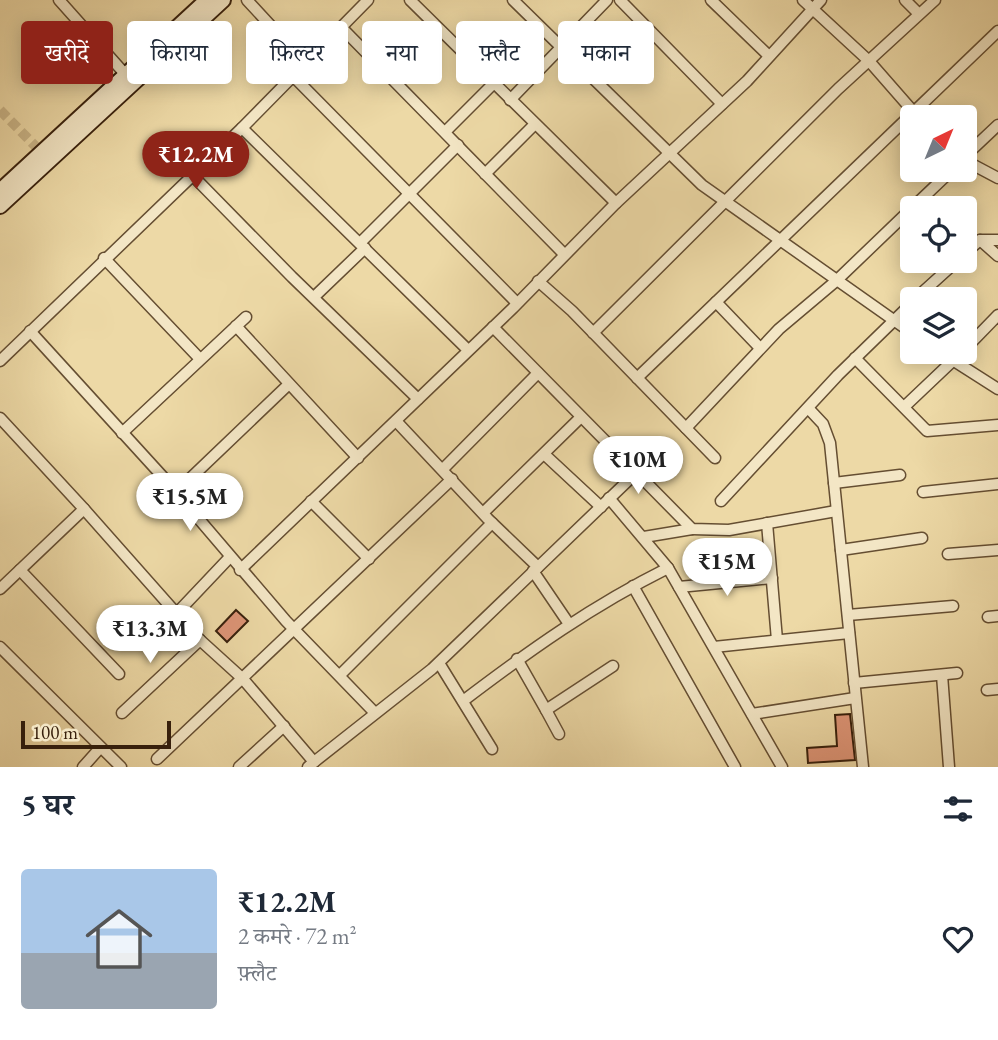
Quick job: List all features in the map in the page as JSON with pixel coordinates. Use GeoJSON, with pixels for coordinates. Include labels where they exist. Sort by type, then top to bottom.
{"type":"FeatureCollection","features":[{"type":"Feature","properties":{"kind":"street"},"geometry":{"type":"LineString","coordinates":[[60,0],[127,76]]}},
{"type":"Feature","properties":{"kind":"street"},"geometry":{"type":"LineString","coordinates":[[186,21],[207,0]]}},
{"type":"Feature","properties":{"kind":"street"},"geometry":{"type":"LineString","coordinates":[[198,21],[223,0]]}},
{"type":"Feature","properties":{"kind":"street"},"geometry":{"type":"LineString","coordinates":[[247,0],[266,21]]}},
{"type":"Feature","properties":{"kind":"street"},"geometry":{"type":"LineString","coordinates":[[347,21],[368,0]]}},
{"type":"Feature","properties":{"kind":"street"},"geometry":{"type":"LineString","coordinates":[[410,0],[456,47]]}},
{"type":"Feature","properties":{"kind":"street"},"geometry":{"type":"LineString","coordinates":[[513,0],[558,45]]}},
{"type":"Feature","properties":{"kind":"street"},"geometry":{"type":"LineString","coordinates":[[586,21],[607,0]]}},
{"type":"Feature","properties":{"kind":"street"},"geometry":{"type":"LineString","coordinates":[[620,0],[722,104]]}},
{"type":"Feature","properties":{"kind":"street"},"geometry":{"type":"LineString","coordinates":[[711,0],[769,56]]}},
{"type":"Feature","properties":{"kind":"street"},"geometry":{"type":"LineString","coordinates":[[803,0],[869,61],[907,105]]}},
{"type":"Feature","properties":{"kind":"street"},"geometry":{"type":"LineString","coordinates":[[240,570],[493,327],[615,203],[722,104],[821,0]]}},
{"type":"Feature","properties":{"kind":"street"},"geometry":{"type":"LineString","coordinates":[[905,0],[919,15]]}},
{"type":"Feature","properties":{"kind":"street"},"geometry":{"type":"LineString","coordinates":[[593,333],[724,201],[935,0]]}},
{"type":"Feature","properties":{"kind":"street"},"geometry":{"type":"LineString","coordinates":[[926,105],[998,31]]}},
{"type":"Feature","properties":{"kind":"street"},"geometry":{"type":"LineString","coordinates":[[348,34],[564,254]]}},
{"type":"Feature","properties":{"kind":"street"},"geometry":{"type":"LineString","coordinates":[[510,100],[558,49]]}},
{"type":"Feature","properties":{"kind":"street"},"geometry":{"type":"LineString","coordinates":[[0,191],[127,80]]}},
{"type":"Feature","properties":{"kind":"street"},"geometry":{"type":"LineString","coordinates":[[0,206],[127,80]]}},
{"type":"Feature","properties":{"kind":"street"},"geometry":{"type":"LineString","coordinates":[[1,359],[285,84]]}},
{"type":"Feature","properties":{"kind":"street"},"geometry":{"type":"LineString","coordinates":[[301,84],[517,303]]}},
{"type":"Feature","properties":{"kind":"street"},"geometry":{"type":"LineString","coordinates":[[445,132],[493,84],[615,203]]}},
{"type":"Feature","properties":{"kind":"street"},"geometry":{"type":"LineString","coordinates":[[598,84],[702,186],[900,325]]}},
{"type":"Feature","properties":{"kind":"street"},"geometry":{"type":"LineString","coordinates":[[485,174],[535,124]]}},
{"type":"Feature","properties":{"kind":"street"},"geometry":{"type":"LineString","coordinates":[[977,146],[998,125]]}},
{"type":"Feature","properties":{"kind":"street"},"geometry":{"type":"LineString","coordinates":[[242,128],[468,350]]}},
{"type":"Feature","properties":{"kind":"street"},"geometry":{"type":"LineString","coordinates":[[637,378],[900,130]]}},
{"type":"Feature","properties":{"kind":"street"},"geometry":{"type":"LineString","coordinates":[[314,297],[458,145]]}},
{"type":"Feature","properties":{"kind":"street"},"geometry":{"type":"LineString","coordinates":[[977,166],[998,178]]}},
{"type":"Feature","properties":{"kind":"street"},"geometry":{"type":"LineString","coordinates":[[192,174],[418,399]]}},
{"type":"Feature","properties":{"kind":"street"},"geometry":{"type":"LineString","coordinates":[[924,196],[939,182]]}},
{"type":"Feature","properties":{"kind":"street"},"geometry":{"type":"LineString","coordinates":[[686,428],[779,329],[836,281],[900,220]]}},
{"type":"Feature","properties":{"kind":"street"},"geometry":{"type":"LineString","coordinates":[[980,240],[998,256]]}},
{"type":"Feature","properties":{"kind":"street"},"geometry":{"type":"LineString","coordinates":[[977,243],[980,240],[998,240]]}},
{"type":"Feature","properties":{"kind":"street"},"geometry":{"type":"LineString","coordinates":[[104,258],[200,359]]}},
{"type":"Feature","properties":{"kind":"street"},"geometry":{"type":"LineString","coordinates":[[929,287],[944,273]]}},
{"type":"Feature","properties":{"kind":"street"},"geometry":{"type":"LineString","coordinates":[[538,281],[593,333],[715,458]]}},
{"type":"Feature","properties":{"kind":"street"},"geometry":{"type":"LineString","coordinates":[[716,302],[760,348]]}},
{"type":"Feature","properties":{"kind":"street"},"geometry":{"type":"LineString","coordinates":[[722,501],[900,314]]}},
{"type":"Feature","properties":{"kind":"street"},"geometry":{"type":"LineString","coordinates":[[977,337],[998,315]]}},
{"type":"Feature","properties":{"kind":"street"},"geometry":{"type":"LineString","coordinates":[[122,433],[246,317]]}},
{"type":"Feature","properties":{"kind":"street"},"geometry":{"type":"LineString","coordinates":[[236,326],[358,458]]}},
{"type":"Feature","properties":{"kind":"street"},"geometry":{"type":"LineString","coordinates":[[493,327],[692,529]]}},
{"type":"Feature","properties":{"kind":"street"},"geometry":{"type":"LineString","coordinates":[[30,331],[176,492],[240,570],[375,713]]}},
{"type":"Feature","properties":{"kind":"street"},"geometry":{"type":"LineString","coordinates":[[855,358],[927,431],[998,425]]}},
{"type":"Feature","properties":{"kind":"street"},"geometry":{"type":"LineString","coordinates":[[904,407],[950,364]]}},
{"type":"Feature","properties":{"kind":"street"},"geometry":{"type":"LineString","coordinates":[[960,364],[998,389]]}},
{"type":"Feature","properties":{"kind":"street"},"geometry":{"type":"LineString","coordinates":[[443,469],[538,373]]}},
{"type":"Feature","properties":{"kind":"street"},"geometry":{"type":"LineString","coordinates":[[176,492],[289,384]]}},
{"type":"Feature","properties":{"kind":"street"},"geometry":{"type":"LineString","coordinates":[[808,408],[823,424],[827,433],[848,615],[859,767]]}},
{"type":"Feature","properties":{"kind":"street"},"geometry":{"type":"LineString","coordinates":[[483,513],[581,417]]}},
{"type":"Feature","properties":{"kind":"street"},"geometry":{"type":"LineString","coordinates":[[0,418],[200,640],[243,679],[284,726],[311,764],[439,663],[636,472]]}},
{"type":"Feature","properties":{"kind":"street"},"geometry":{"type":"LineString","coordinates":[[396,421],[536,569],[569,624]]}},
{"type":"Feature","properties":{"kind":"street"},"geometry":{"type":"LineString","coordinates":[[544,454],[601,507]]}},
{"type":"Feature","properties":{"kind":"street"},"geometry":{"type":"LineString","coordinates":[[834,483],[900,475]]}},
{"type":"Feature","properties":{"kind":"street"},"geometry":{"type":"LineString","coordinates":[[157,759],[452,479]]}},
{"type":"Feature","properties":{"kind":"street"},"geometry":{"type":"LineString","coordinates":[[923,492],[998,484]]}},
{"type":"Feature","properties":{"kind":"street"},"geometry":{"type":"LineString","coordinates":[[610,498],[668,568],[782,767]]}},
{"type":"Feature","properties":{"kind":"street"},"geometry":{"type":"LineString","coordinates":[[311,501],[369,559]]}},
{"type":"Feature","properties":{"kind":"street"},"geometry":{"type":"LineString","coordinates":[[0,589],[84,509]]}},
{"type":"Feature","properties":{"kind":"street"},"geometry":{"type":"LineString","coordinates":[[644,537],[692,529],[729,530],[836,511]]}},
{"type":"Feature","properties":{"kind":"street"},"geometry":{"type":"LineString","coordinates":[[340,675],[492,523]]}},
{"type":"Feature","properties":{"kind":"street"},"geometry":{"type":"LineString","coordinates":[[767,523],[777,640]]}},
{"type":"Feature","properties":{"kind":"street"},"geometry":{"type":"LineString","coordinates":[[841,550],[922,538]]}},
{"type":"Feature","properties":{"kind":"street"},"geometry":{"type":"LineString","coordinates":[[948,554],[998,550]]}},
{"type":"Feature","properties":{"kind":"street"},"geometry":{"type":"LineString","coordinates":[[177,613],[230,557]]}},
{"type":"Feature","properties":{"kind":"street"},"geometry":{"type":"LineString","coordinates":[[463,701],[517,659],[569,624],[668,568]]}},
{"type":"Feature","properties":{"kind":"street"},"geometry":{"type":"LineString","coordinates":[[20,570],[119,674]]}},
{"type":"Feature","properties":{"kind":"street"},"geometry":{"type":"LineString","coordinates":[[679,587],[772,578]]}},
{"type":"Feature","properties":{"kind":"street"},"geometry":{"type":"LineString","coordinates":[[633,586],[735,767]]}},
{"type":"Feature","properties":{"kind":"street"},"geometry":{"type":"LineString","coordinates":[[848,615],[953,606]]}},
{"type":"Feature","properties":{"kind":"street"},"geometry":{"type":"LineString","coordinates":[[714,647],[849,633]]}},
{"type":"Feature","properties":{"kind":"street"},"geometry":{"type":"LineString","coordinates":[[121,713],[200,640]]}},
{"type":"Feature","properties":{"kind":"street"},"geometry":{"type":"LineString","coordinates":[[0,647],[121,767]]}},
{"type":"Feature","properties":{"kind":"street"},"geometry":{"type":"LineString","coordinates":[[517,659],[559,734]]}},
{"type":"Feature","properties":{"kind":"street"},"geometry":{"type":"LineString","coordinates":[[439,663],[492,749]]}},
{"type":"Feature","properties":{"kind":"street"},"geometry":{"type":"LineString","coordinates":[[546,710],[613,666]]}},
{"type":"Feature","properties":{"kind":"street"},"geometry":{"type":"LineString","coordinates":[[854,683],[957,673]]}},
{"type":"Feature","properties":{"kind":"street"},"geometry":{"type":"LineString","coordinates":[[942,675],[949,767]]}},
{"type":"Feature","properties":{"kind":"street"},"geometry":{"type":"LineString","coordinates":[[752,715],[855,698]]}},
{"type":"Feature","properties":{"kind":"street"},"geometry":{"type":"LineString","coordinates":[[239,767],[284,726]]}},
{"type":"Feature","properties":{"kind":"street"},"geometry":{"type":"LineString","coordinates":[[83,767],[100,748]]}},
{"type":"Feature","properties":{"kind":"building"},"geometry":{"type":"Polygon","coordinates":[[[236,610],[248,621],[227,642],[216,631],[236,610]]]}},
{"type":"Feature","properties":{"kind":"building"},"geometry":{"type":"Polygon","coordinates":[[[850,714],[855,760],[808,763],[807,748],[837,746],[835,715],[850,714]]]}},
{"type":"Feature","properties":{"kind":"tunnel"},"geometry":{"type":"LineString","coordinates":[[0,110],[46,157]]}}]}
